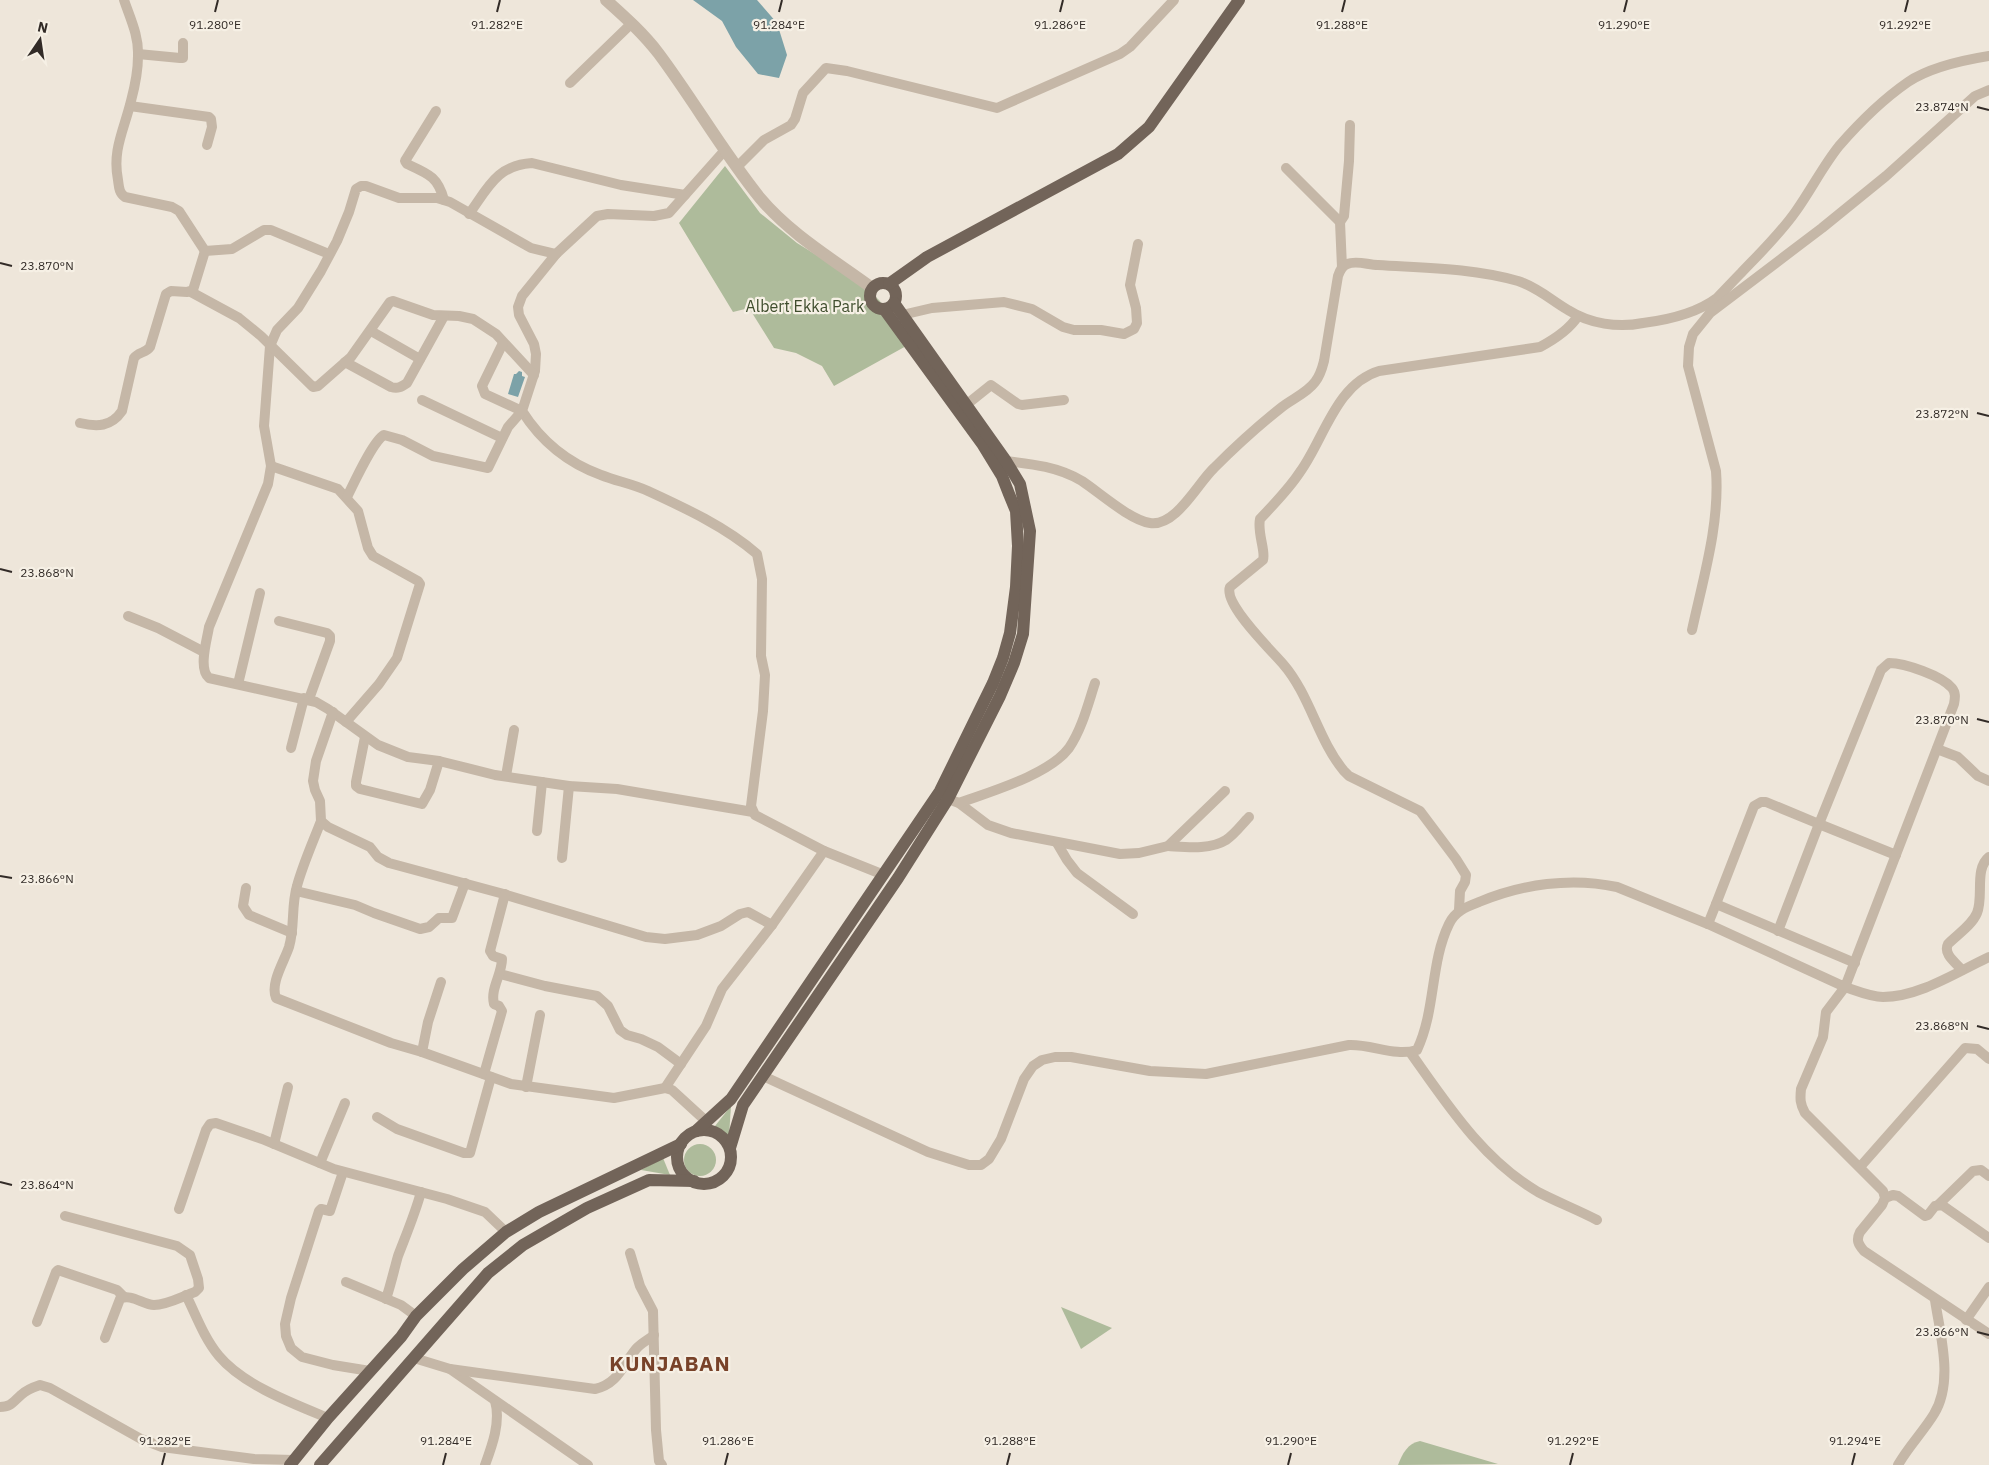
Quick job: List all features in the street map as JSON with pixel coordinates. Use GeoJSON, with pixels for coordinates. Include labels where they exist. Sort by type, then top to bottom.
{"type":"FeatureCollection","features":[{"type":"Feature","properties":{"kind":"main road"},"geometry":{"type":"LineString","coordinates":[[889,284],[927,257],[1118,154],[1136,140],[1149,127],[1238,0]]}},
{"type":"Feature","properties":{"kind":"main road"},"geometry":{"type":"LineString","coordinates":[[889,306],[896,295],[893,287],[889,284],[878,283],[870,292],[870,300],[876,307],[889,306],[902,315],[1006,461],[1020,484],[1030,531],[1023,634],[1014,663],[953,801],[743,1105],[730,1148],[730,1165],[720,1179],[703,1184],[687,1177],[681,1170],[678,1161],[678,1152],[681,1144],[685,1138],[707,1122],[731,1099],[940,791],[996,675],[1010,633],[1016,587],[1018,546],[1016,511],[1002,476],[889,306]]}},
{"type":"Feature","properties":{"kind":"main road"},"geometry":{"type":"LineString","coordinates":[[696,1131],[704,1130],[720,1135],[730,1148]]}},
{"type":"Feature","properties":{"kind":"main road"},"geometry":{"type":"LineString","coordinates":[[292,1462],[328,1418],[402,1337],[416,1316],[463,1269],[506,1232],[540,1212],[681,1144]]}},
{"type":"Feature","properties":{"kind":"main road"},"geometry":{"type":"LineString","coordinates":[[320,1465],[488,1273],[523,1245],[587,1208],[649,1180],[694,1181]]}},
{"type":"Feature","properties":{"kind":"street"},"geometry":{"type":"LineString","coordinates":[[124,0],[137,40],[138,54],[137,75],[116,152],[115,164],[120,194],[125,198],[172,207],[179,211],[205,251]]}},
{"type":"Feature","properties":{"kind":"street"},"geometry":{"type":"LineString","coordinates":[[606,0],[632,23],[659,54],[760,198],[777,216],[872,288]]}},
{"type":"Feature","properties":{"kind":"street"},"geometry":{"type":"LineString","coordinates":[[737,167],[764,140],[791,125],[795,119],[802,93],[826,68],[847,71],[997,108],[1120,54],[1130,47],[1174,0]]}},
{"type":"Feature","properties":{"kind":"street"},"geometry":{"type":"LineString","coordinates":[[570,83],[632,23]]}},
{"type":"Feature","properties":{"kind":"street"},"geometry":{"type":"LineString","coordinates":[[138,54],[183,58],[183,43]]}},
{"type":"Feature","properties":{"kind":"street"},"geometry":{"type":"LineString","coordinates":[[1342,267],[1348,263],[1356,262],[1492,274],[1536,289],[1584,319],[1611,325],[1642,324],[1675,316],[1716,298],[1766,248],[1795,213],[1839,147],[1877,106],[1909,81],[1946,65],[1989,56]]}},
{"type":"Feature","properties":{"kind":"street"},"geometry":{"type":"LineString","coordinates":[[1692,630],[1710,544],[1718,488],[1716,471],[1688,366],[1688,347],[1693,334],[1710,313],[1822,228],[1886,176],[1975,96],[1989,90]]}},
{"type":"Feature","properties":{"kind":"street"},"geometry":{"type":"LineString","coordinates":[[130,106],[209,117],[212,122],[208,145]]}},
{"type":"Feature","properties":{"kind":"street"},"geometry":{"type":"LineString","coordinates":[[436,111],[405,161],[407,164],[435,179],[440,186],[444,200]]}},
{"type":"Feature","properties":{"kind":"street"},"geometry":{"type":"LineString","coordinates":[[1006,461],[1053,468],[1080,480],[1139,520],[1151,523],[1163,522],[1174,515],[1212,470],[1226,457],[1276,412],[1314,384],[1324,361],[1336,287],[1342,267],[1340,222],[1344,216],[1350,125]]}},
{"type":"Feature","properties":{"kind":"street"},"geometry":{"type":"LineString","coordinates":[[347,497],[366,460],[380,437],[384,435],[402,440],[433,456],[488,468],[512,421],[522,411],[534,375],[535,349],[520,316],[518,307],[522,296],[556,254],[597,216],[608,214],[640,217],[669,213],[725,150]]}},
{"type":"Feature","properties":{"kind":"street"},"geometry":{"type":"LineString","coordinates":[[469,214],[502,172],[522,163],[532,163],[621,185],[686,195]]}},
{"type":"Feature","properties":{"kind":"street"},"geometry":{"type":"LineString","coordinates":[[1286,168],[1340,222]]}},
{"type":"Feature","properties":{"kind":"street"},"geometry":{"type":"LineString","coordinates":[[556,254],[531,248],[444,200],[437,198],[399,198],[361,186],[356,189],[349,212],[308,293],[298,308],[277,330],[270,346],[264,426],[271,466],[268,484],[209,628],[204,652],[206,676],[307,699],[333,712],[378,745],[408,757],[439,761],[542,782],[617,789],[754,812]]}},
{"type":"Feature","properties":{"kind":"street"},"geometry":{"type":"LineString","coordinates":[[205,251],[232,249],[264,230],[271,230],[329,254]]}},
{"type":"Feature","properties":{"kind":"street"},"geometry":{"type":"LineString","coordinates":[[902,315],[932,308],[1004,302],[1032,309],[1063,327],[1074,330],[1101,330],[1124,334],[1134,329],[1137,323],[1136,308],[1130,285],[1138,244]]}},
{"type":"Feature","properties":{"kind":"street"},"geometry":{"type":"LineString","coordinates":[[191,292],[205,251]]}},
{"type":"Feature","properties":{"kind":"street"},"geometry":{"type":"LineString","coordinates":[[80,423],[95,427],[106,424],[117,418],[122,411],[134,358],[137,354],[148,350],[150,347],[166,294],[171,291],[191,292],[238,318],[313,387],[318,386],[345,362],[390,302],[393,301],[433,315],[459,316],[473,319],[496,334],[534,375]]}},
{"type":"Feature","properties":{"kind":"street"},"geometry":{"type":"LineString","coordinates":[[345,362],[391,388],[397,388],[407,383],[444,316]]}},
{"type":"Feature","properties":{"kind":"street"},"geometry":{"type":"LineString","coordinates":[[1459,910],[1460,891],[1465,882],[1466,875],[1459,864],[1420,811],[1349,776],[1344,771],[1286,667],[1242,617],[1230,599],[1228,591],[1230,587],[1263,560],[1260,519],[1301,472],[1336,410],[1360,380],[1379,371],[1540,347],[1551,342],[1572,325],[1578,316]]}},
{"type":"Feature","properties":{"kind":"street"},"geometry":{"type":"LineString","coordinates":[[370,331],[420,359]]}},
{"type":"Feature","properties":{"kind":"street"},"geometry":{"type":"LineString","coordinates":[[503,343],[482,386],[485,394],[522,411],[540,436],[575,464],[600,475],[647,490],[720,527],[757,554],[762,579],[761,656],[765,674],[751,806],[755,815],[824,851],[884,875]]}},
{"type":"Feature","properties":{"kind":"street"},"geometry":{"type":"LineString","coordinates":[[966,405],[991,385],[1022,405],[1064,400]]}},
{"type":"Feature","properties":{"kind":"street"},"geometry":{"type":"LineString","coordinates":[[422,400],[502,438]]}},
{"type":"Feature","properties":{"kind":"street"},"geometry":{"type":"LineString","coordinates":[[271,466],[330,485],[347,497],[362,518],[368,548],[373,556],[418,581],[420,584],[397,658],[379,684],[346,722]]}},
{"type":"Feature","properties":{"kind":"street"},"geometry":{"type":"LineString","coordinates":[[238,684],[260,593]]}},
{"type":"Feature","properties":{"kind":"street"},"geometry":{"type":"LineString","coordinates":[[128,616],[158,628],[204,652]]}},
{"type":"Feature","properties":{"kind":"street"},"geometry":{"type":"LineString","coordinates":[[279,621],[327,633],[330,636],[330,641],[307,699],[291,748]]}},
{"type":"Feature","properties":{"kind":"street"},"geometry":{"type":"LineString","coordinates":[[1778,931],[1881,670],[1889,663],[1901,663],[1945,682],[1954,690],[1956,697],[1954,704],[1855,963],[1845,987],[1826,1012],[1823,1038],[1801,1089],[1800,1105],[1805,1113],[1883,1191],[1885,1198],[1882,1205],[1860,1232],[1857,1237],[1858,1244],[1864,1251],[1935,1300],[1989,1334]]}},
{"type":"Feature","properties":{"kind":"street"},"geometry":{"type":"LineString","coordinates":[[953,801],[1023,779],[1058,758],[1068,749],[1075,737],[1095,683]]}},
{"type":"Feature","properties":{"kind":"street"},"geometry":{"type":"LineString","coordinates":[[333,712],[316,760],[313,781],[320,801],[321,821],[296,891],[292,933],[275,984],[274,992],[276,998],[390,1044],[422,1052],[487,1076],[526,1087],[614,1098],[665,1088],[672,1090],[707,1122]]}},
{"type":"Feature","properties":{"kind":"street"},"geometry":{"type":"LineString","coordinates":[[506,776],[514,730]]}},
{"type":"Feature","properties":{"kind":"street"},"geometry":{"type":"LineString","coordinates":[[365,737],[356,782],[356,786],[360,789],[422,804],[430,790],[439,761]]}},
{"type":"Feature","properties":{"kind":"street"},"geometry":{"type":"LineString","coordinates":[[1937,749],[1958,757],[1978,776],[1989,781]]}},
{"type":"Feature","properties":{"kind":"street"},"geometry":{"type":"LineString","coordinates":[[537,831],[542,782]]}},
{"type":"Feature","properties":{"kind":"street"},"geometry":{"type":"LineString","coordinates":[[562,858],[569,786]]}},
{"type":"Feature","properties":{"kind":"street"},"geometry":{"type":"LineString","coordinates":[[1168,846],[1225,791]]}},
{"type":"Feature","properties":{"kind":"street"},"geometry":{"type":"LineString","coordinates":[[953,801],[988,825],[1011,834],[1120,854],[1139,853],[1168,846],[1218,844],[1228,839],[1249,817]]}},
{"type":"Feature","properties":{"kind":"street"},"geometry":{"type":"LineString","coordinates":[[1708,924],[1754,806],[1761,802],[1766,802],[1896,855]]}},
{"type":"Feature","properties":{"kind":"street"},"geometry":{"type":"LineString","coordinates":[[321,821],[328,827],[370,848],[378,857],[389,863],[505,894],[646,937],[666,939],[697,935],[748,912],[772,925]]}},
{"type":"Feature","properties":{"kind":"street"},"geometry":{"type":"LineString","coordinates":[[1058,843],[1077,873],[1133,914]]}},
{"type":"Feature","properties":{"kind":"street"},"geometry":{"type":"LineString","coordinates":[[665,1088],[706,1026],[722,989],[772,925],[824,851]]}},
{"type":"Feature","properties":{"kind":"street"},"geometry":{"type":"LineString","coordinates":[[1962,970],[1947,953],[1946,948],[1972,922],[1978,912],[1982,871],[1984,861],[1989,857]]}},
{"type":"Feature","properties":{"kind":"street"},"geometry":{"type":"LineString","coordinates":[[296,891],[355,905],[420,929],[429,928],[439,918],[452,918],[465,883]]}},
{"type":"Feature","properties":{"kind":"street"},"geometry":{"type":"LineString","coordinates":[[763,1076],[928,1152],[969,1166],[981,1165],[989,1159],[1001,1138],[1024,1079],[1033,1066],[1042,1060],[1055,1057],[1071,1057],[1150,1071],[1206,1074],[1349,1045],[1360,1044],[1395,1052],[1417,1050],[1424,1034],[1440,949],[1449,922],[1459,910],[1504,891],[1539,886],[1589,883],[1617,887],[1708,924],[1845,987],[1881,997],[1915,992],[1989,957]]}},
{"type":"Feature","properties":{"kind":"street"},"geometry":{"type":"LineString","coordinates":[[246,888],[243,906],[249,914],[292,933]]}},
{"type":"Feature","properties":{"kind":"street"},"geometry":{"type":"LineString","coordinates":[[377,1117],[398,1129],[470,1153],[502,1011],[500,1006],[494,1004],[493,996],[502,960],[493,956],[490,951],[505,894]]}},
{"type":"Feature","properties":{"kind":"street"},"geometry":{"type":"LineString","coordinates":[[1716,904],[1855,963]]}},
{"type":"Feature","properties":{"kind":"street"},"geometry":{"type":"LineString","coordinates":[[500,974],[545,986],[597,996],[608,1006],[620,1030],[658,1047],[681,1064]]}},
{"type":"Feature","properties":{"kind":"street"},"geometry":{"type":"LineString","coordinates":[[422,1052],[428,1022],[441,982]]}},
{"type":"Feature","properties":{"kind":"street"},"geometry":{"type":"LineString","coordinates":[[526,1087],[540,1015]]}},
{"type":"Feature","properties":{"kind":"street"},"geometry":{"type":"LineString","coordinates":[[1860,1168],[1965,1048],[1977,1049],[1989,1059]]}},
{"type":"Feature","properties":{"kind":"street"},"geometry":{"type":"LineString","coordinates":[[1410,1052],[1461,1123],[1492,1157],[1538,1191],[1597,1220]]}},
{"type":"Feature","properties":{"kind":"street"},"geometry":{"type":"LineString","coordinates":[[274,1144],[288,1088]]}},
{"type":"Feature","properties":{"kind":"street"},"geometry":{"type":"LineString","coordinates":[[320,1163],[345,1103]]}},
{"type":"Feature","properties":{"kind":"street"},"geometry":{"type":"LineString","coordinates":[[179,1210],[206,1130],[210,1124],[216,1123],[343,1172],[421,1192],[485,1212],[506,1232]]}},
{"type":"Feature","properties":{"kind":"street"},"geometry":{"type":"LineString","coordinates":[[1885,1198],[1893,1195],[1898,1196],[1925,1216],[1973,1171],[1981,1170],[1989,1176]]}},
{"type":"Feature","properties":{"kind":"street"},"geometry":{"type":"LineString","coordinates":[[343,1172],[330,1212],[321,1209],[319,1211],[290,1298],[285,1324],[286,1336],[291,1348],[302,1357],[333,1365],[370,1371]]}},
{"type":"Feature","properties":{"kind":"street"},"geometry":{"type":"LineString","coordinates":[[386,1298],[421,1192]]}},
{"type":"Feature","properties":{"kind":"street"},"geometry":{"type":"LineString","coordinates":[[1938,1205],[1948,1208],[1989,1238]]}},
{"type":"Feature","properties":{"kind":"street"},"geometry":{"type":"LineString","coordinates":[[37,1322],[58,1270],[117,1290],[124,1297],[155,1305],[195,1292],[199,1283],[190,1255],[178,1246],[65,1216]]}},
{"type":"Feature","properties":{"kind":"street"},"geometry":{"type":"LineString","coordinates":[[630,1253],[640,1286],[653,1311],[656,1430],[659,1461],[662,1465]]}},
{"type":"Feature","properties":{"kind":"street"},"geometry":{"type":"LineString","coordinates":[[346,1282],[401,1305],[416,1316]]}},
{"type":"Feature","properties":{"kind":"street"},"geometry":{"type":"LineString","coordinates":[[1966,1320],[1989,1287]]}},
{"type":"Feature","properties":{"kind":"street"},"geometry":{"type":"LineString","coordinates":[[186,1295],[206,1336],[219,1356],[233,1369],[282,1398],[328,1418]]}},
{"type":"Feature","properties":{"kind":"street"},"geometry":{"type":"LineString","coordinates":[[105,1338],[120,1300],[124,1297]]}},
{"type":"Feature","properties":{"kind":"street"},"geometry":{"type":"LineString","coordinates":[[1898,1465],[1906,1450],[1935,1413],[1942,1387],[1944,1359],[1935,1300]]}},
{"type":"Feature","properties":{"kind":"street"},"geometry":{"type":"LineString","coordinates":[[414,1358],[450,1369],[595,1389],[613,1382],[636,1349],[654,1336]]}},
{"type":"Feature","properties":{"kind":"street"},"geometry":{"type":"LineString","coordinates":[[450,1369],[578,1461],[588,1465]]}},
{"type":"Feature","properties":{"kind":"street"},"geometry":{"type":"LineString","coordinates":[[0,1407],[8,1407],[22,1393],[40,1385],[50,1388],[141,1439],[162,1447],[292,1462]]}},
{"type":"Feature","properties":{"kind":"street"},"geometry":{"type":"LineString","coordinates":[[484,1465],[494,1437],[497,1409],[495,1401]]}},
{"type":"Feature","properties":{"kind":"green space","name":"Albert Ekka Park"},"geometry":{"type":"Polygon","coordinates":[[[725,166],[760,213],[797,243],[860,282],[879,300],[896,322],[908,345],[834,386],[822,366],[796,353],[774,348],[749,308],[733,312],[679,223],[725,166]]]}},
{"type":"Feature","properties":{"kind":"green space"},"geometry":{"type":"Polygon","coordinates":[[[731,1106],[729,1136],[715,1126],[731,1106]]]}},
{"type":"Feature","properties":{"kind":"green space"},"geometry":{"type":"Polygon","coordinates":[[[700,1144],[706,1145],[711,1149],[715,1154],[715,1166],[711,1171],[706,1175],[700,1176],[694,1175],[689,1171],[685,1166],[684,1160],[685,1154],[689,1149],[694,1145],[700,1144]]]}},
{"type":"Feature","properties":{"kind":"green space"},"geometry":{"type":"Polygon","coordinates":[[[663,1158],[670,1175],[641,1170],[663,1158]]]}},
{"type":"Feature","properties":{"kind":"green space"},"geometry":{"type":"Polygon","coordinates":[[[1061,1307],[1112,1328],[1081,1349],[1061,1307]]]}},
{"type":"Feature","properties":{"kind":"green space"},"geometry":{"type":"Polygon","coordinates":[[[1420,1441],[1498,1464],[1398,1465],[1406,1450],[1412,1444],[1420,1441]]]}},
{"type":"Feature","properties":{"kind":"water"},"geometry":{"type":"Polygon","coordinates":[[[693,0],[757,0],[777,23],[787,55],[779,78],[758,74],[736,47],[722,21],[693,0]]]}},
{"type":"Feature","properties":{"kind":"water"},"geometry":{"type":"Polygon","coordinates":[[[519,371],[525,377],[518,397],[508,394],[514,374],[519,371]]]}},
{"type":"Feature","properties":{"kind":"district","name":"KUNJABAN"},"geometry":{"type":"Point","coordinates":[670,1364]}}]}
